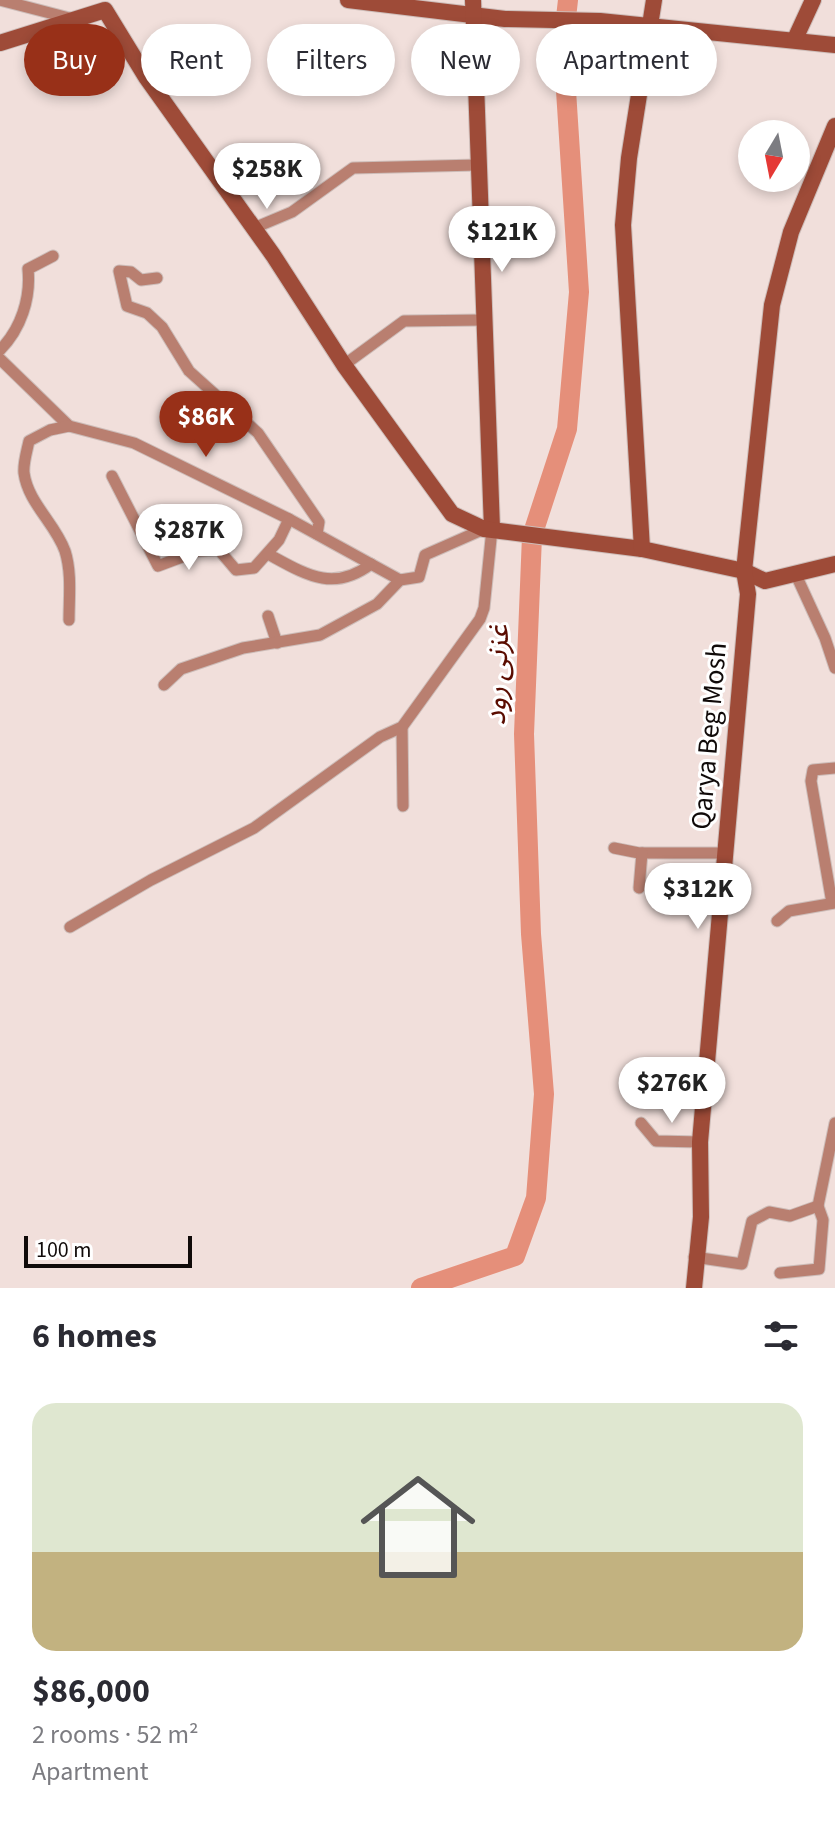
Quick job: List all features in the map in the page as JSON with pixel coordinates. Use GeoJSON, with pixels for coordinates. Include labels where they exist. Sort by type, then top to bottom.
{"type":"FeatureCollection","features":[{"type":"Feature","properties":{"kind":"street"},"geometry":{"type":"LineString","coordinates":[[0,0],[77,20]]}},
{"type":"Feature","properties":{"kind":"street"},"geometry":{"type":"LineString","coordinates":[[348,0],[472,7],[505,19],[621,24]]}},
{"type":"Feature","properties":{"kind":"street"},"geometry":{"type":"LineString","coordinates":[[651,24],[654,0]]}},
{"type":"Feature","properties":{"kind":"street"},"geometry":{"type":"LineString","coordinates":[[795,39],[813,0]]}},
{"type":"Feature","properties":{"kind":"street"},"geometry":{"type":"LineString","coordinates":[[0,43],[77,20],[101,5],[146,77],[254,228],[344,365],[452,514],[493,529],[642,549],[744,571],[765,581],[835,564]]}},
{"type":"Feature","properties":{"kind":"street"},"geometry":{"type":"LineString","coordinates":[[70,927],[151,880],[254,828],[380,737],[402,727],[480,619],[493,529],[472,7]]}},
{"type":"Feature","properties":{"kind":"street"},"geometry":{"type":"LineString","coordinates":[[717,33],[835,45]]}},
{"type":"Feature","properties":{"kind":"street"},"geometry":{"type":"LineString","coordinates":[[639,96],[623,225],[642,549]]}},
{"type":"Feature","properties":{"kind":"street","name":"Qarya Beg Mosh"},"geometry":{"type":"LineString","coordinates":[[694,1288],[694,1257],[701,1217],[700,1142],[748,594],[744,571],[772,305],[791,232],[835,126]]}},
{"type":"Feature","properties":{"kind":"street"},"geometry":{"type":"LineString","coordinates":[[254,228],[292,212],[353,168],[477,165]]}},
{"type":"Feature","properties":{"kind":"street"},"geometry":{"type":"LineString","coordinates":[[0,350],[17,333],[22,306],[30,291],[28,269],[53,256]]}},
{"type":"Feature","properties":{"kind":"street"},"geometry":{"type":"LineString","coordinates":[[157,278],[141,280],[131,272],[119,271],[127,306],[147,313],[162,327],[189,371],[258,433],[319,522],[317,534]]}},
{"type":"Feature","properties":{"kind":"street"},"geometry":{"type":"LineString","coordinates":[[344,365],[404,321],[483,320]]}},
{"type":"Feature","properties":{"kind":"street"},"geometry":{"type":"LineString","coordinates":[[0,359],[69,426]]}},
{"type":"Feature","properties":{"kind":"street"},"geometry":{"type":"LineString","coordinates":[[69,620],[70,583],[65,551],[47,516],[34,502],[24,472],[29,441],[50,430],[69,426],[134,443],[289,519],[400,580]]}},
{"type":"Feature","properties":{"kind":"street"},"geometry":{"type":"LineString","coordinates":[[112,476],[158,566],[198,551],[219,550],[236,570],[254,568],[268,554],[289,519]]}},
{"type":"Feature","properties":{"kind":"street"},"geometry":{"type":"LineString","coordinates":[[164,685],[181,669],[243,648],[320,635],[377,604],[400,580],[419,577],[425,555],[493,529]]}},
{"type":"Feature","properties":{"kind":"street"},"geometry":{"type":"LineString","coordinates":[[268,554],[317,578],[354,576],[371,564]]}},
{"type":"Feature","properties":{"kind":"street"},"geometry":{"type":"LineString","coordinates":[[796,575],[835,668]]}},
{"type":"Feature","properties":{"kind":"street"},"geometry":{"type":"LineString","coordinates":[[268,616],[277,643]]}},
{"type":"Feature","properties":{"kind":"street"},"geometry":{"type":"LineString","coordinates":[[402,727],[403,806]]}},
{"type":"Feature","properties":{"kind":"street"},"geometry":{"type":"LineString","coordinates":[[777,921],[789,911],[833,903],[811,781],[813,770],[835,768]]}},
{"type":"Feature","properties":{"kind":"street"},"geometry":{"type":"LineString","coordinates":[[614,848],[642,853],[725,853]]}},
{"type":"Feature","properties":{"kind":"street"},"geometry":{"type":"LineString","coordinates":[[639,888],[642,853]]}},
{"type":"Feature","properties":{"kind":"street"},"geometry":{"type":"LineString","coordinates":[[641,1123],[656,1141],[700,1142]]}},
{"type":"Feature","properties":{"kind":"street"},"geometry":{"type":"LineString","coordinates":[[780,1273],[819,1269],[823,1220],[818,1206],[835,1123]]}},
{"type":"Feature","properties":{"kind":"street"},"geometry":{"type":"LineString","coordinates":[[694,1257],[742,1264],[752,1221],[769,1212],[790,1216],[818,1206]]}},
{"type":"Feature","properties":{"kind":"waterway","name":"غزنی رود"},"geometry":{"type":"LineString","coordinates":[[421,1288],[515,1256],[536,1198],[544,1094],[531,934],[524,734],[532,536],[567,429],[579,292],[563,44],[568,0]]}}]}
